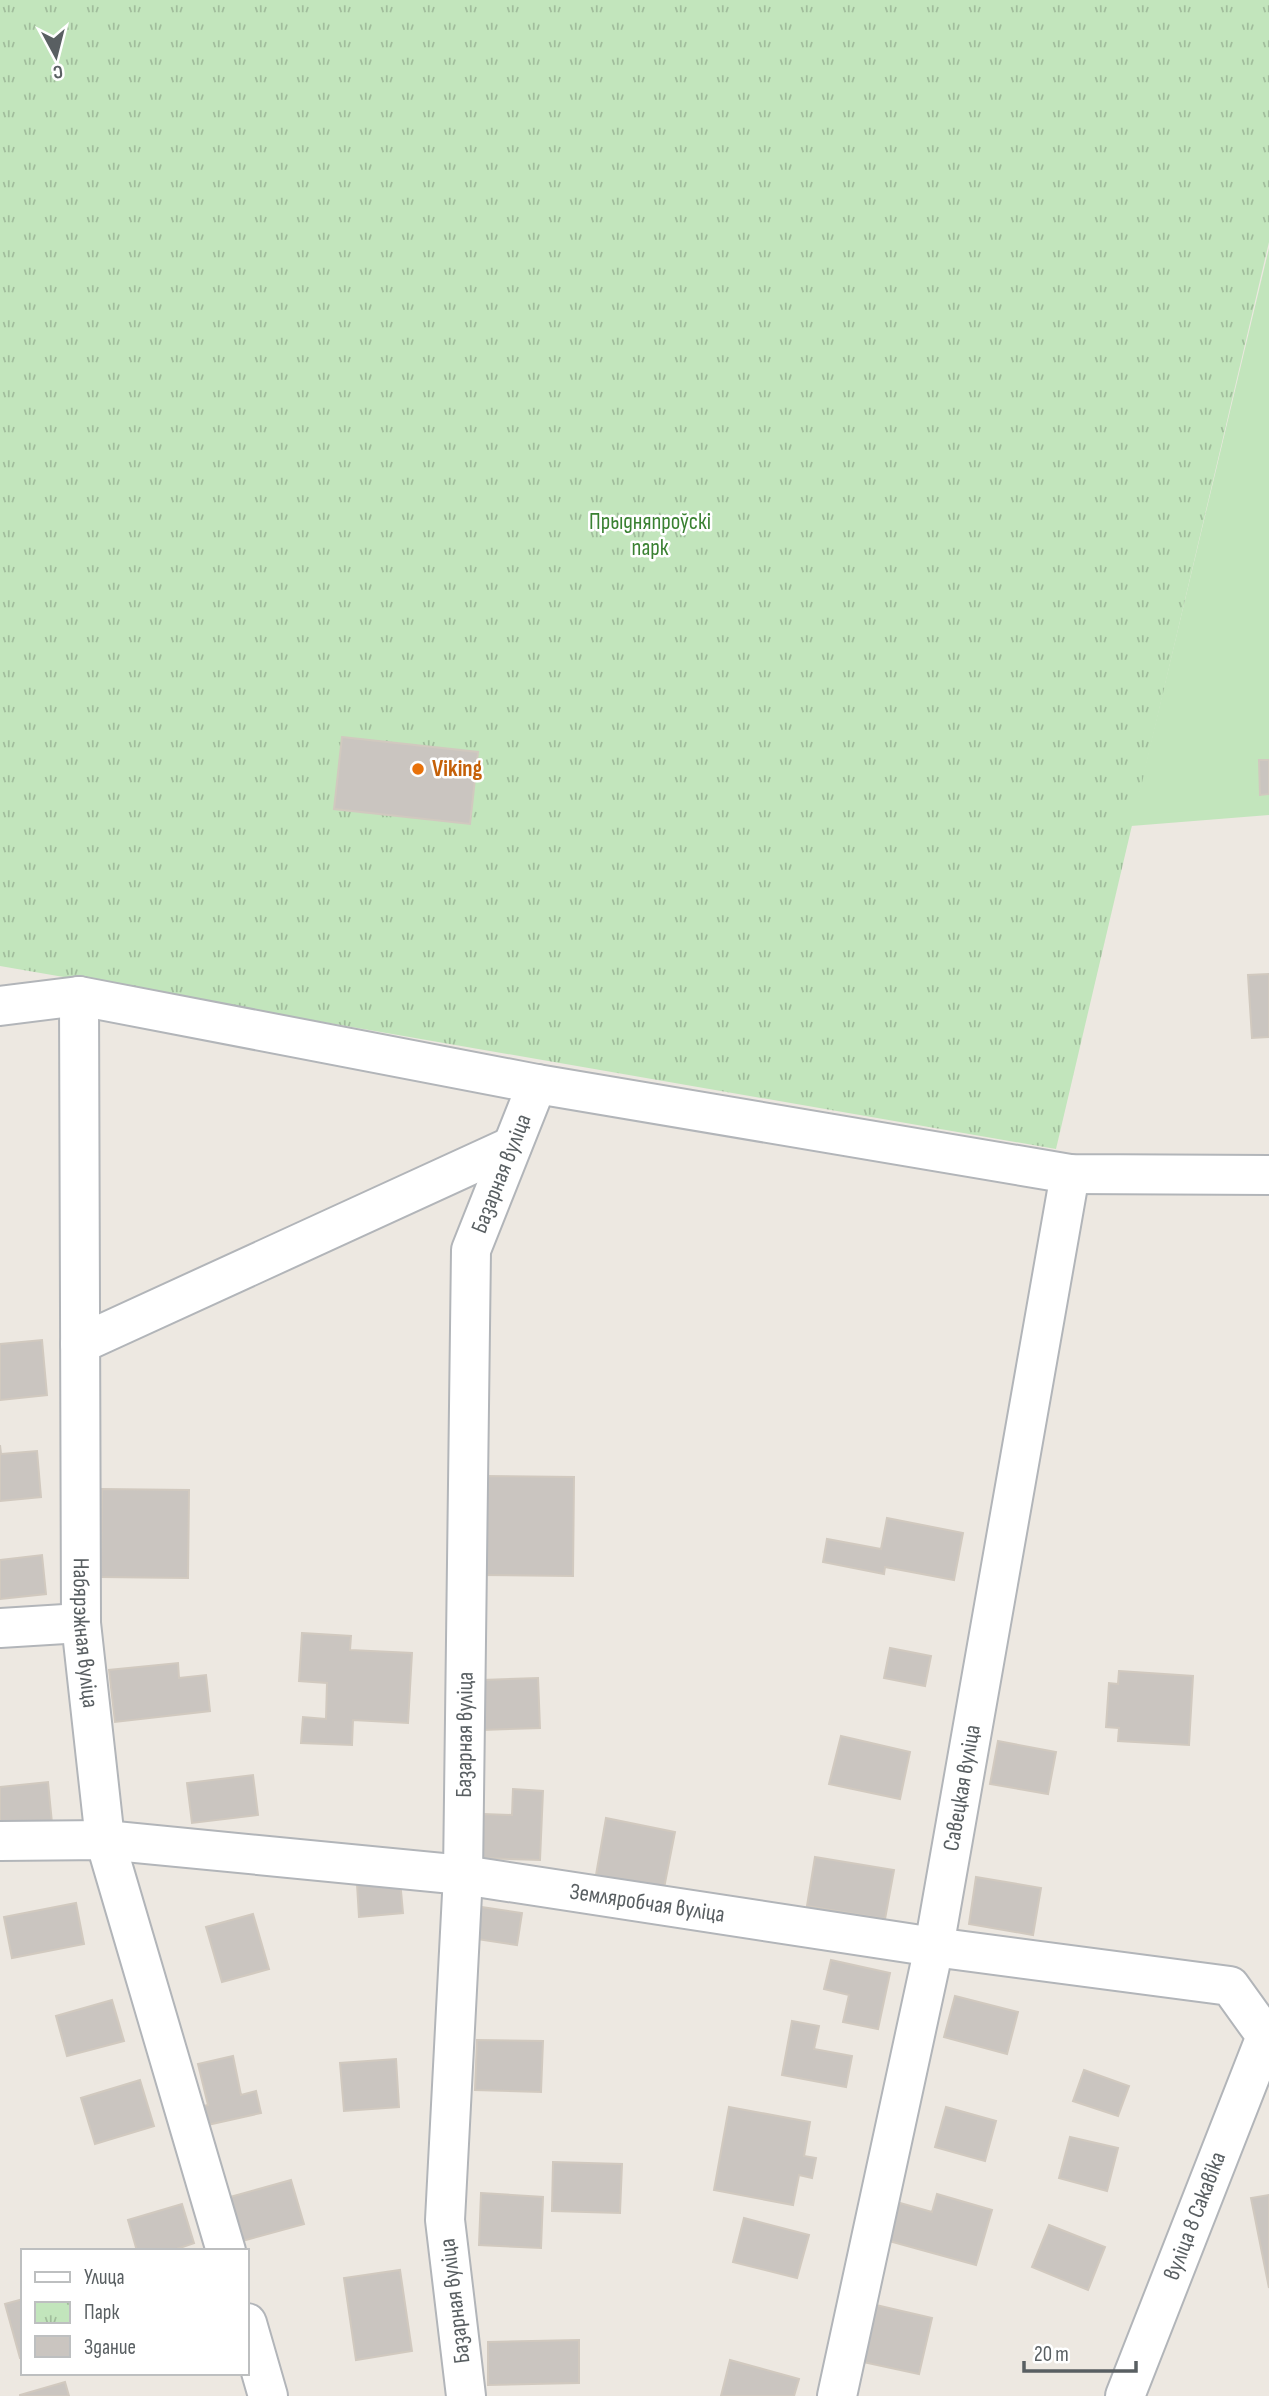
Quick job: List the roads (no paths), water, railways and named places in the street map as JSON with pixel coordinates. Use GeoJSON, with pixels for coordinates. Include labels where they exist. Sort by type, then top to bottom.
{"type":"FeatureCollection","features":[{"type":"Feature","properties":{"kind":"street"},"geometry":{"type":"LineString","coordinates":[[0,1006],[79,996],[537,1084],[1070,1174],[1269,1175]]}},
{"type":"Feature","properties":{"kind":"street","name":"Набярэжная вуліца"},"geometry":{"type":"LineString","coordinates":[[79,996],[81,1623],[105,1840],[225,2249]]}},
{"type":"Feature","properties":{"kind":"street","name":"Базарная вуліца"},"geometry":{"type":"LineString","coordinates":[[466,2396],[445,2220],[463,1875],[471,1250],[537,1084]]}},
{"type":"Feature","properties":{"kind":"street"},"geometry":{"type":"LineString","coordinates":[[80,1344],[512,1146]]}},
{"type":"Feature","properties":{"kind":"street","name":"Савецкая вуліца"},"geometry":{"type":"LineString","coordinates":[[838,2396],[934,1947],[1070,1174]]}},
{"type":"Feature","properties":{"kind":"street"},"geometry":{"type":"LineString","coordinates":[[0,1628],[81,1623]]}},
{"type":"Feature","properties":{"kind":"street","name":"Земляробчая вуліца"},"geometry":{"type":"LineString","coordinates":[[0,1841],[105,1840],[463,1875],[934,1947],[1230,1986],[1266,2036]]}},
{"type":"Feature","properties":{"kind":"street","name":"вуліца 8 Сакавіка"},"geometry":{"type":"LineString","coordinates":[[1125,2396],[1266,2036]]}},
{"type":"Feature","properties":{"kind":"street"},"geometry":{"type":"LineString","coordinates":[[248,2326],[268,2396]]}},
{"type":"Feature","properties":{"kind":"place","name":"Viking"},"geometry":{"type":"Point","coordinates":[418,769]}},
{"type":"Feature","properties":{"kind":"park label","name":"Прыдняпроўскі парк"},"geometry":{"type":"Point","coordinates":[650,535]}}]}
